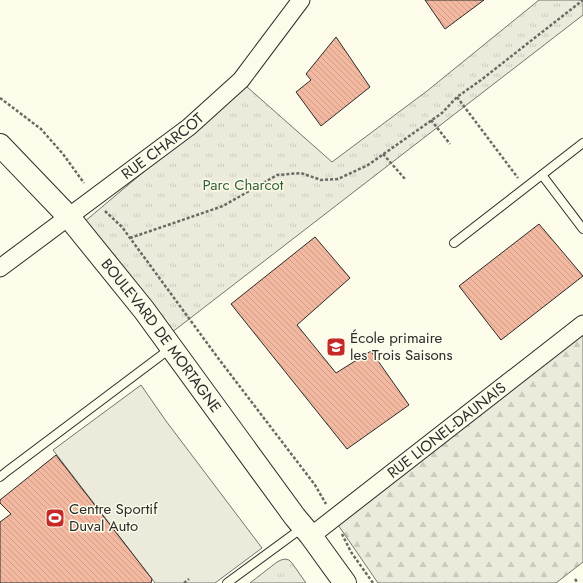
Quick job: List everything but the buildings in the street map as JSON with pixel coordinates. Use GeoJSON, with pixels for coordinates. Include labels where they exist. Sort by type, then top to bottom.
{"type":"FeatureCollection","features":[{"type":"Feature","properties":{"kind":"street","name":"RUE CHARCOT"},"geometry":{"type":"LineString","coordinates":[[0,268],[189,127],[241,80],[301,0]]}},
{"type":"Feature","properties":{"kind":"street","name":"BOULEVARD DE MORTAGNE"},"geometry":{"type":"LineString","coordinates":[[0,145],[68,216],[144,310],[345,583]]}},
{"type":"Feature","properties":{"kind":"street","name":"RUE LIONEL-DAUNAIS"},"geometry":{"type":"LineString","coordinates":[[307,532],[583,324]]}},
{"type":"Feature","properties":{"kind":"street","name":"BOULEVARD DE MORTAGNE"},"geometry":{"type":"LineString","coordinates":[[307,532],[333,583]]}},
{"type":"Feature","properties":{"kind":"lane"},"geometry":{"type":"LineString","coordinates":[[454,243],[583,143]]}},
{"type":"Feature","properties":{"kind":"lane"},"geometry":{"type":"LineString","coordinates":[[542,175],[583,229]]}},
{"type":"Feature","properties":{"kind":"lane"},"geometry":{"type":"LineString","coordinates":[[0,478],[171,348]]}},
{"type":"Feature","properties":{"kind":"lane"},"geometry":{"type":"LineString","coordinates":[[227,583],[307,532]]}},
{"type":"Feature","properties":{"kind":"path"},"geometry":{"type":"LineString","coordinates":[[130,238],[223,206],[277,175],[301,174],[321,180],[338,179],[368,165],[442,113],[457,97],[583,0]]}},
{"type":"Feature","properties":{"kind":"path"},"geometry":{"type":"LineString","coordinates":[[457,97],[525,188]]}},
{"type":"Feature","properties":{"kind":"path"},"geometry":{"type":"LineString","coordinates":[[0,98],[41,129],[63,154],[84,184]]}},
{"type":"Feature","properties":{"kind":"path"},"geometry":{"type":"LineString","coordinates":[[431,120],[450,144]]}},
{"type":"Feature","properties":{"kind":"path"},"geometry":{"type":"LineString","coordinates":[[384,154],[405,179]]}},
{"type":"Feature","properties":{"kind":"path"},"geometry":{"type":"LineString","coordinates":[[106,212],[122,227],[218,358],[316,485],[325,503]]}},
{"type":"Feature","properties":{"kind":"path"},"geometry":{"type":"LineString","coordinates":[[343,535],[351,552],[373,583]]}},
{"type":"Feature","properties":{"kind":"path"},"geometry":{"type":"LineString","coordinates":[[575,579],[578,583]]}},
{"type":"Feature","properties":{"kind":"path"},"geometry":{"type":"LineString","coordinates":[[184,583],[189,580]]}},
{"type":"Feature","properties":{"kind":"green space","name":"Parc Charcot"},"geometry":{"type":"Polygon","coordinates":[[[539,0],[583,0],[583,15],[171,333],[84,222],[246,86],[332,162],[427,91],[539,0]]]}},
{"type":"Feature","properties":{"kind":"green space"},"geometry":{"type":"Polygon","coordinates":[[[583,324],[583,562],[556,583],[378,583],[334,519],[583,324]]]}},
{"type":"Feature","properties":{"kind":"green space"},"geometry":{"type":"Polygon","coordinates":[[[285,559],[292,563],[306,583],[250,583],[277,562],[285,559]]]}},
{"type":"Feature","properties":{"kind":"shaded area"},"geometry":{"type":"Polygon","coordinates":[[[141,385],[166,421],[262,548],[215,583],[155,583],[53,450],[141,385]]]}},
{"type":"Feature","properties":{"kind":"place","name":"École primaire les Trois Saisons"},"geometry":{"type":"Point","coordinates":[336,347]}},
{"type":"Feature","properties":{"kind":"place","name":"Centre Sportif Duval Auto"},"geometry":{"type":"Point","coordinates":[55,518]}}]}
